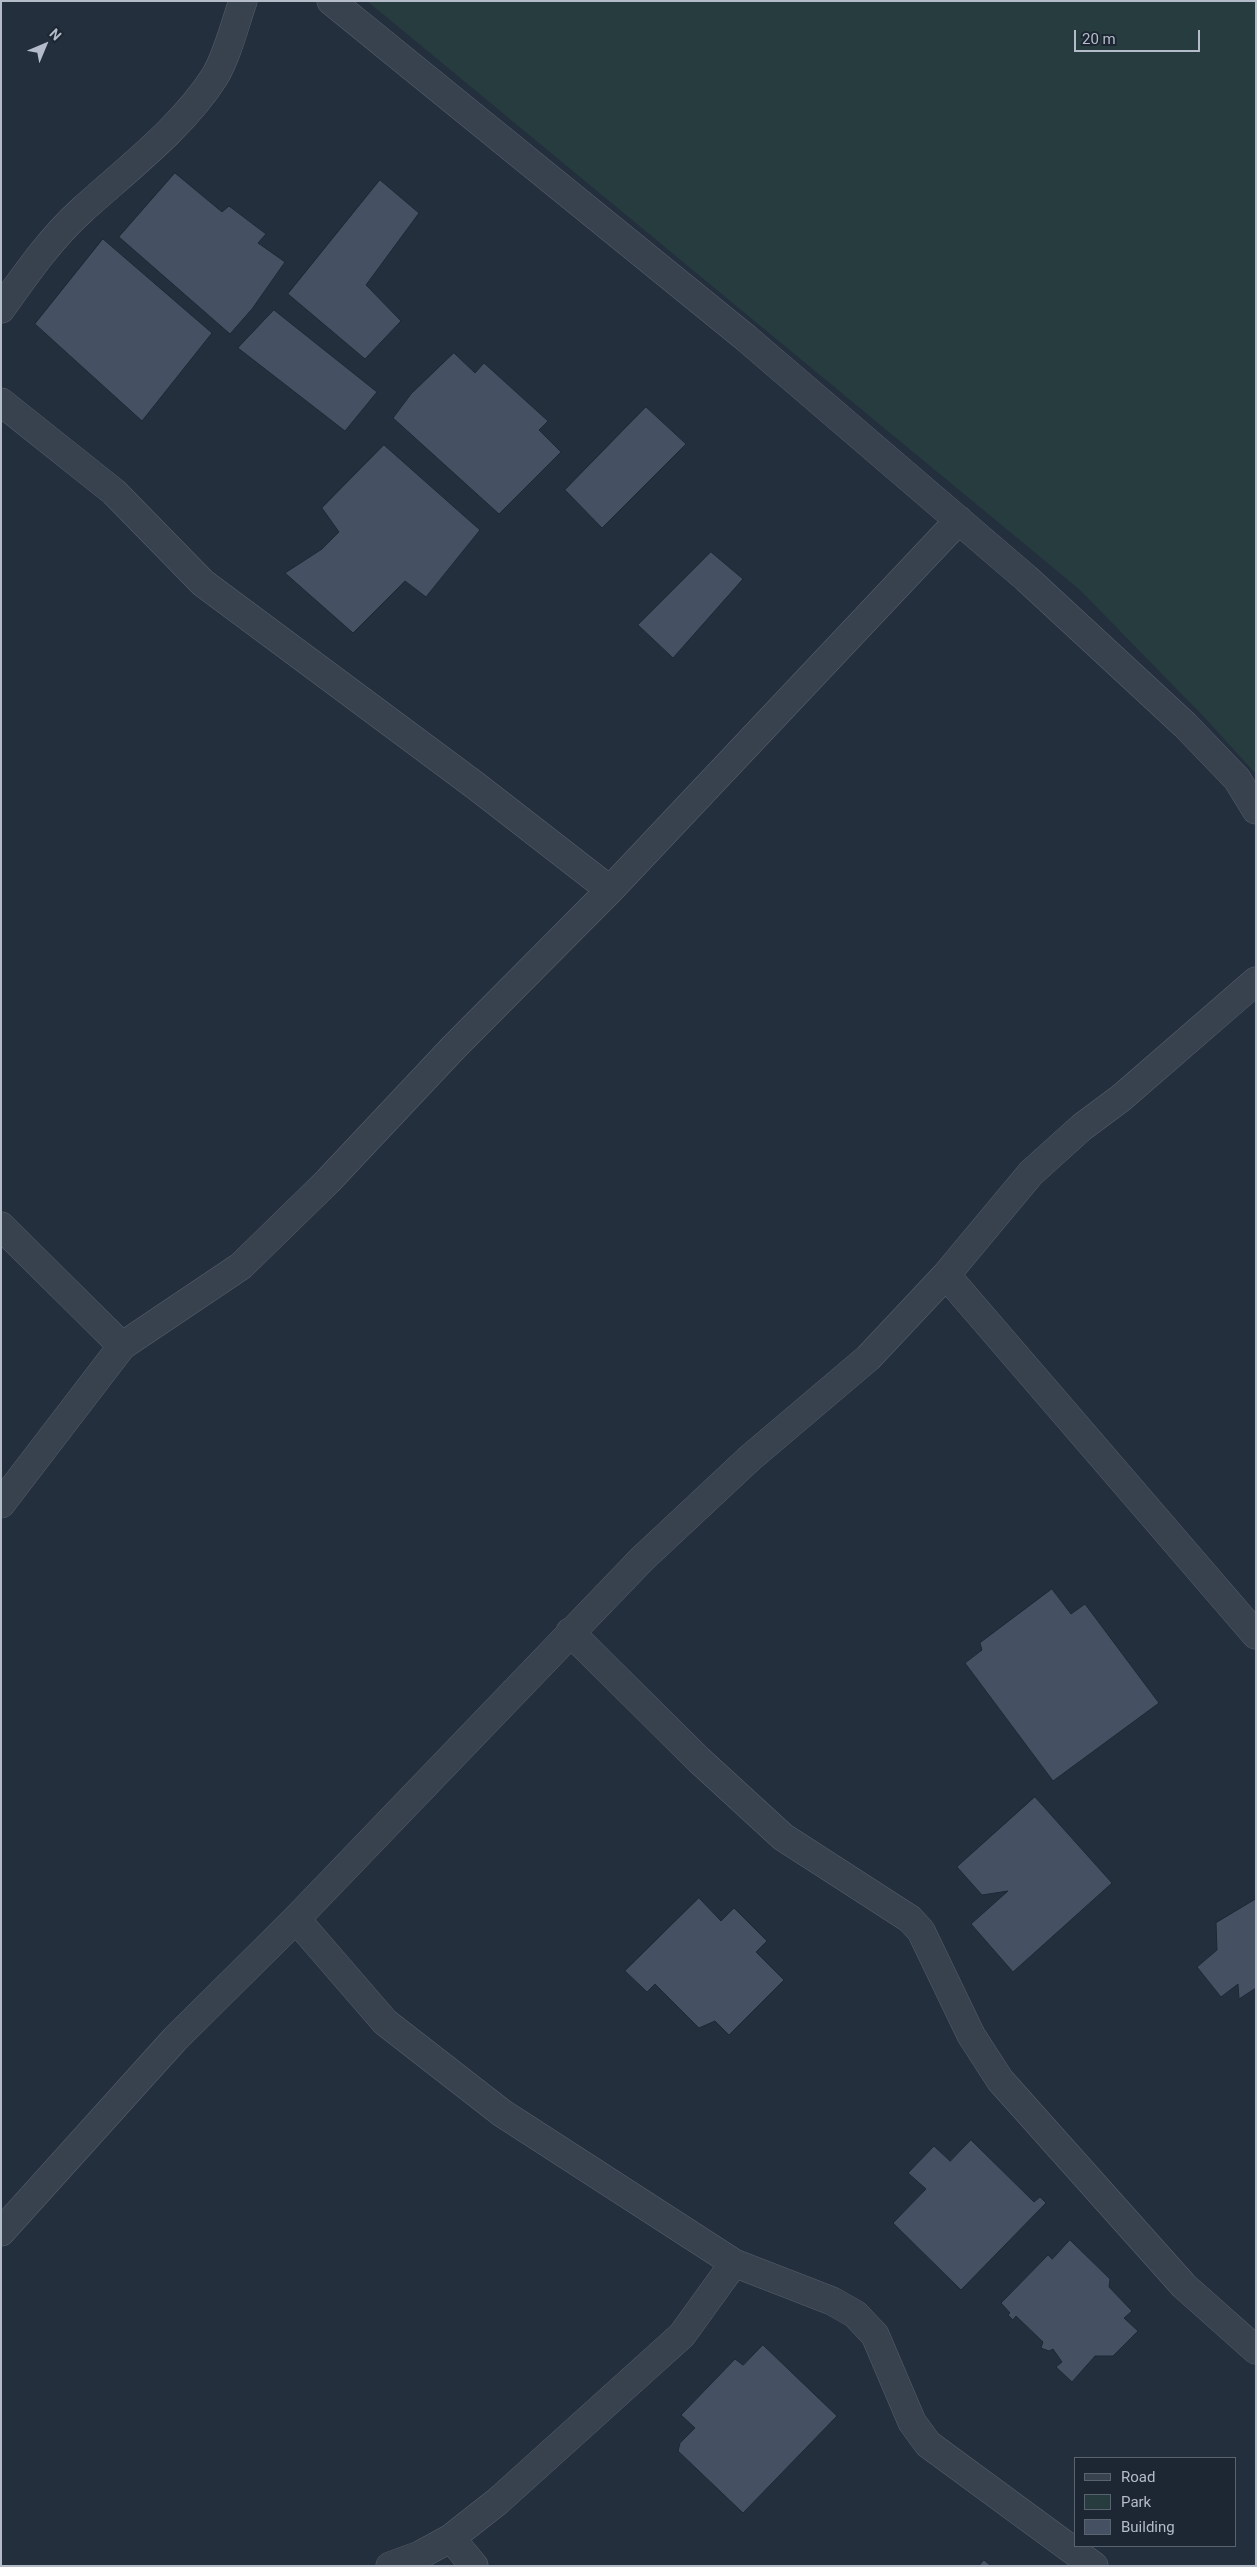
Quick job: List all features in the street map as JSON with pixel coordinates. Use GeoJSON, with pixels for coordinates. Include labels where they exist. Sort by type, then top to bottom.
{"type":"FeatureCollection","features":[{"type":"Feature","properties":{"kind":"street"},"geometry":{"type":"LineString","coordinates":[[1,310],[44,249],[82,211],[143,158],[200,96],[216,74],[243,1]]}},
{"type":"Feature","properties":{"kind":"street"},"geometry":{"type":"LineString","coordinates":[[331,1],[746,338],[1026,578],[1185,725],[1237,779],[1256,810]]}},
{"type":"Feature","properties":{"kind":"street"},"geometry":{"type":"LineString","coordinates":[[1,402],[63,454],[114,492],[203,583],[476,786],[610,890]]}},
{"type":"Feature","properties":{"kind":"street"},"geometry":{"type":"LineString","coordinates":[[1,1504],[122,1346],[241,1266],[328,1181],[454,1047],[610,890],[959,520]]}},
{"type":"Feature","properties":{"kind":"street"},"geometry":{"type":"LineString","coordinates":[[1,2232],[175,2039],[296,1919],[642,1559],[750,1458],[868,1358],[946,1276],[1031,1174],[1082,1127],[1122,1098],[1256,981]]}},
{"type":"Feature","properties":{"kind":"street"},"geometry":{"type":"LineString","coordinates":[[1,1226],[122,1346]]}},
{"type":"Feature","properties":{"kind":"street"},"geometry":{"type":"LineString","coordinates":[[946,1276],[1256,1635]]}},
{"type":"Feature","properties":{"kind":"street"},"geometry":{"type":"LineString","coordinates":[[570,1632],[699,1760],[783,1837],[910,1920],[921,1931],[971,2035],[1000,2080],[1184,2286],[1256,2350]]}},
{"type":"Feature","properties":{"kind":"street"},"geometry":{"type":"LineString","coordinates":[[296,1919],[385,2022],[502,2113],[734,2263],[832,2301],[855,2314],[876,2335],[912,2422],[928,2444],[1094,2566]]}},
{"type":"Feature","properties":{"kind":"street"},"geometry":{"type":"LineString","coordinates":[[390,2566],[420,2555],[451,2538],[498,2502],[682,2335],[734,2263]]}},
{"type":"Feature","properties":{"kind":"street"},"geometry":{"type":"LineString","coordinates":[[451,2538],[474,2566]]}},
{"type":"Feature","properties":{"kind":"green space"},"geometry":{"type":"Polygon","coordinates":[[[367,1],[1256,1],[1256,774],[1206,719],[1079,589],[367,1]]]}},
{"type":"Feature","properties":{"kind":"building"},"geometry":{"type":"Polygon","coordinates":[[[175,173],[222,212],[229,206],[266,234],[258,243],[285,262],[252,309],[230,334],[119,237],[175,173]]]}},
{"type":"Feature","properties":{"kind":"building"},"geometry":{"type":"Polygon","coordinates":[[[380,180],[419,213],[366,285],[401,321],[365,359],[288,294],[380,180]]]}},
{"type":"Feature","properties":{"kind":"building"},"geometry":{"type":"Polygon","coordinates":[[[103,239],[212,333],[142,421],[35,324],[103,239]]]}},
{"type":"Feature","properties":{"kind":"building"},"geometry":{"type":"Polygon","coordinates":[[[274,310],[377,392],[345,431],[238,348],[274,310]]]}},
{"type":"Feature","properties":{"kind":"building"},"geometry":{"type":"Polygon","coordinates":[[[454,353],[475,373],[484,363],[548,421],[539,430],[561,452],[499,514],[393,418],[411,394],[454,353]]]}},
{"type":"Feature","properties":{"kind":"building"},"geometry":{"type":"Polygon","coordinates":[[[646,407],[686,444],[602,528],[565,490],[646,407]]]}},
{"type":"Feature","properties":{"kind":"building"},"geometry":{"type":"Polygon","coordinates":[[[384,445],[480,530],[426,597],[405,581],[353,633],[285,573],[322,549],[339,532],[322,508],[384,445]]]}},
{"type":"Feature","properties":{"kind":"building"},"geometry":{"type":"Polygon","coordinates":[[[711,552],[743,579],[673,658],[638,625],[711,552]]]}},
{"type":"Feature","properties":{"kind":"building"},"geometry":{"type":"Polygon","coordinates":[[[1052,1589],[1071,1614],[1085,1604],[1159,1703],[1053,1781],[965,1663],[982,1650],[980,1643],[1052,1589]]]}},
{"type":"Feature","properties":{"kind":"building"},"geometry":{"type":"Polygon","coordinates":[[[1035,1797],[1112,1883],[1013,1972],[971,1924],[1008,1891],[982,1895],[957,1867],[1035,1797]]]}},
{"type":"Feature","properties":{"kind":"building"},"geometry":{"type":"Polygon","coordinates":[[[699,1898],[721,1921],[734,1908],[767,1941],[756,1952],[784,1980],[729,2035],[715,2021],[699,2028],[655,1984],[647,1992],[625,1971],[699,1898]]]}},
{"type":"Feature","properties":{"kind":"building"},"geometry":{"type":"Polygon","coordinates":[[[1256,1899],[1256,1988],[1239,1999],[1238,1984],[1221,1997],[1197,1967],[1217,1950],[1216,1923],[1256,1899]]]}},
{"type":"Feature","properties":{"kind":"building"},"geometry":{"type":"Polygon","coordinates":[[[971,2140],[1034,2202],[1040,2197],[1046,2203],[961,2290],[893,2223],[926,2189],[908,2173],[934,2146],[950,2161],[971,2140]]]}},
{"type":"Feature","properties":{"kind":"building"},"geometry":{"type":"Polygon","coordinates":[[[1070,2240],[1110,2279],[1109,2287],[1132,2311],[1124,2318],[1138,2331],[1113,2356],[1095,2356],[1072,2382],[1056,2367],[1062,2362],[1053,2349],[1049,2351],[1041,2348],[1043,2342],[1016,2316],[1013,2320],[1008,2315],[1010,2313],[1001,2303],[1048,2255],[1052,2259],[1070,2240]]]}},
{"type":"Feature","properties":{"kind":"building"},"geometry":{"type":"Polygon","coordinates":[[[763,2345],[837,2416],[743,2513],[678,2451],[680,2443],[695,2428],[681,2415],[735,2359],[743,2365],[763,2345]]]}},
{"type":"Feature","properties":{"kind":"building"},"geometry":{"type":"Polygon","coordinates":[[[984,2560],[991,2566],[979,2566],[984,2560]]]}}]}
